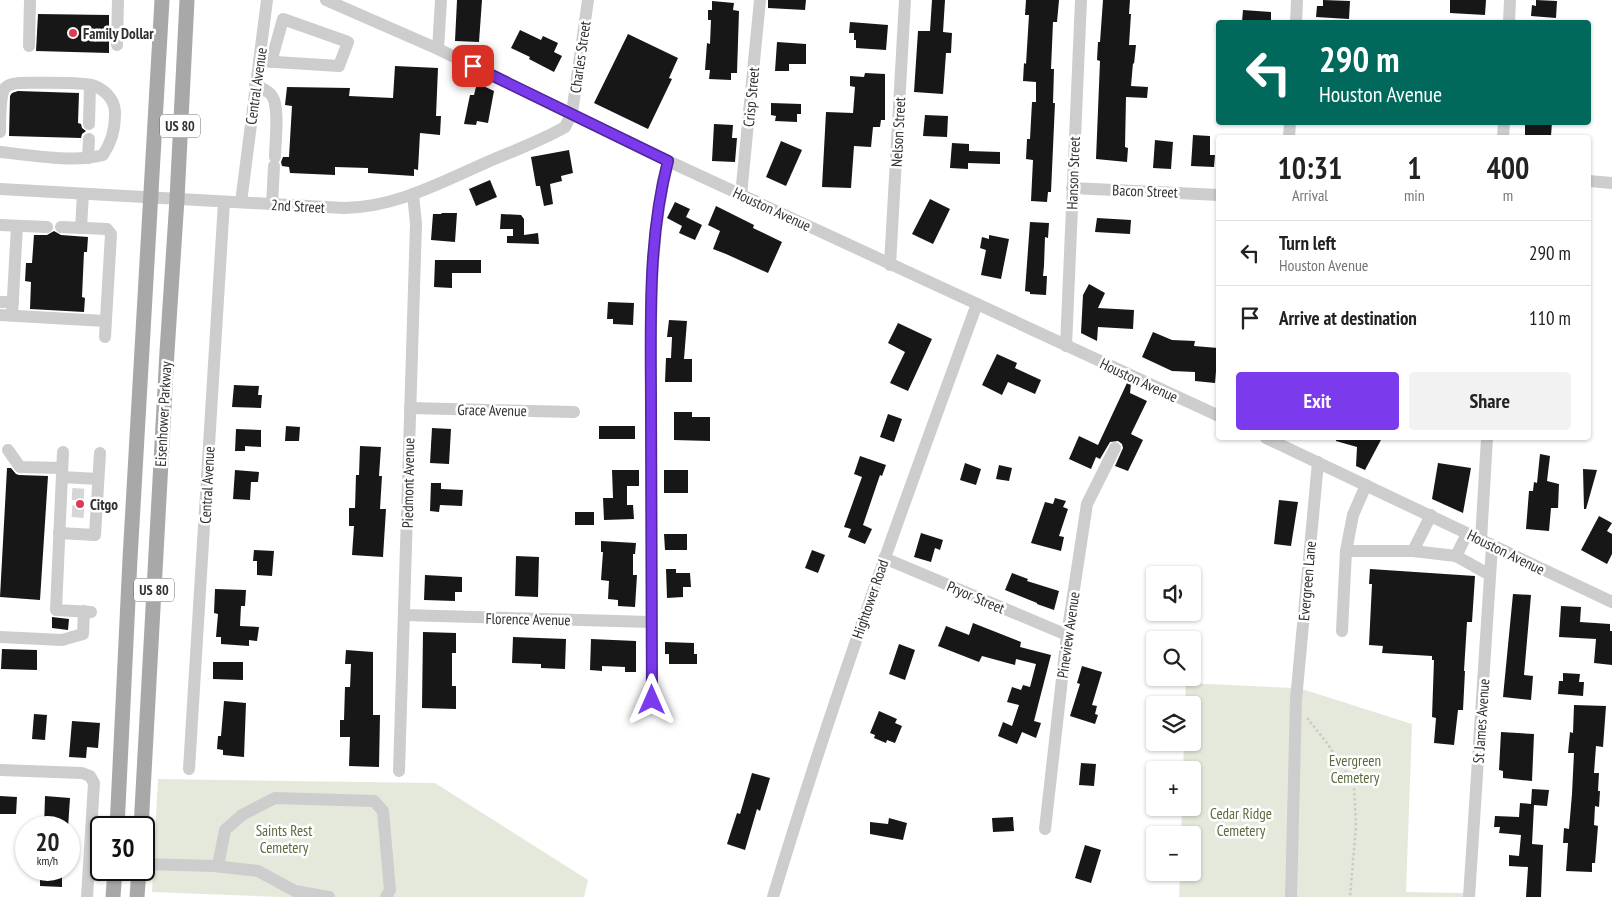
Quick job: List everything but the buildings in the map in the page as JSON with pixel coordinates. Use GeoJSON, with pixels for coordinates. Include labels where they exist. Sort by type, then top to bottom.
{"type":"FeatureCollection","features":[{"type":"Feature","properties":{"kind":"main road","name":"Eisenhower Parkway"},"geometry":{"type":"LineString","coordinates":[[118,816],[162,0]]}},
{"type":"Feature","properties":{"kind":"main road","name":"Eisenhower Parkway"},"geometry":{"type":"LineString","coordinates":[[142,816],[187,0]]}},
{"type":"Feature","properties":{"kind":"main road"},"geometry":{"type":"LineString","coordinates":[[113,897],[114,881]]}},
{"type":"Feature","properties":{"kind":"main road"},"geometry":{"type":"LineString","coordinates":[[137,897],[138,881]]}},
{"type":"Feature","properties":{"kind":"street"},"geometry":{"type":"LineString","coordinates":[[29,46],[30,0]]}},
{"type":"Feature","properties":{"kind":"street"},"geometry":{"type":"LineString","coordinates":[[117,45],[118,0]]}},
{"type":"Feature","properties":{"kind":"street","name":"Central Avenue"},"geometry":{"type":"LineString","coordinates":[[241,202],[256,85],[265,61],[267,0]]}},
{"type":"Feature","properties":{"kind":"street","name":"Houston Avenue"},"geometry":{"type":"LineString","coordinates":[[326,0],[438,49],[668,161],[1216,415]]}},
{"type":"Feature","properties":{"kind":"street"},"geometry":{"type":"LineString","coordinates":[[438,49],[441,0]]}},
{"type":"Feature","properties":{"kind":"street","name":"Charles Street"},"geometry":{"type":"LineString","coordinates":[[572,113],[588,0]]}},
{"type":"Feature","properties":{"kind":"street","name":"Crisp Street"},"geometry":{"type":"LineString","coordinates":[[741,195],[760,0]]}},
{"type":"Feature","properties":{"kind":"street","name":"Nelson Street"},"geometry":{"type":"LineString","coordinates":[[890,265],[905,0]]}},
{"type":"Feature","properties":{"kind":"street","name":"Hanson Street"},"geometry":{"type":"LineString","coordinates":[[1066,346],[1081,0]]}},
{"type":"Feature","properties":{"kind":"street"},"geometry":{"type":"LineString","coordinates":[[1296,20],[1297,0]]}},
{"type":"Feature","properties":{"kind":"street"},"geometry":{"type":"LineString","coordinates":[[1509,20],[1510,0]]}},
{"type":"Feature","properties":{"kind":"street"},"geometry":{"type":"LineString","coordinates":[[283,19],[348,42],[339,66],[265,61],[283,19]]}},
{"type":"Feature","properties":{"kind":"street"},"geometry":{"type":"LineString","coordinates":[[0,132],[2,93],[10,84],[94,85],[112,98],[115,107],[115,119],[109,146],[103,155],[88,158],[0,152]]}},
{"type":"Feature","properties":{"kind":"street"},"geometry":{"type":"LineString","coordinates":[[89,124],[90,85]]}},
{"type":"Feature","properties":{"kind":"street"},"geometry":{"type":"LineString","coordinates":[[256,85],[266,90],[274,98],[276,107],[272,205]]}},
{"type":"Feature","properties":{"kind":"street","name":"2nd Street"},"geometry":{"type":"LineString","coordinates":[[0,189],[272,205],[364,208],[381,205],[413,194],[554,133],[564,127],[572,113]]}},
{"type":"Feature","properties":{"kind":"street"},"geometry":{"type":"LineString","coordinates":[[88,158],[89,139]]}},
{"type":"Feature","properties":{"kind":"street"},"geometry":{"type":"LineString","coordinates":[[652,700],[651,305],[655,228],[661,188],[668,161]]}},
{"type":"Feature","properties":{"kind":"street"},"geometry":{"type":"LineString","coordinates":[[1591,181],[1612,183]]}},
{"type":"Feature","properties":{"kind":"street","name":"Bacon Street"},"geometry":{"type":"LineString","coordinates":[[1072,188],[1216,195]]}},
{"type":"Feature","properties":{"kind":"street"},"geometry":{"type":"LineString","coordinates":[[81,228],[83,194]]}},
{"type":"Feature","properties":{"kind":"street","name":"Piedmont Avenue"},"geometry":{"type":"LineString","coordinates":[[399,771],[416,224],[413,194]]}},
{"type":"Feature","properties":{"kind":"street","name":"Central Avenue"},"geometry":{"type":"LineString","coordinates":[[190,769],[224,202]]}},
{"type":"Feature","properties":{"kind":"street"},"geometry":{"type":"LineString","coordinates":[[0,225],[47,227]]}},
{"type":"Feature","properties":{"kind":"street"},"geometry":{"type":"LineString","coordinates":[[17,226],[6,302],[6,315],[106,321]]}},
{"type":"Feature","properties":{"kind":"street"},"geometry":{"type":"LineString","coordinates":[[61,227],[107,229],[111,234],[105,337]]}},
{"type":"Feature","properties":{"kind":"street","name":"Hightower Road"},"geometry":{"type":"LineString","coordinates":[[772,897],[884,558],[977,304]]}},
{"type":"Feature","properties":{"kind":"street","name":"Grace Avenue"},"geometry":{"type":"LineString","coordinates":[[410,408],[574,412]]}},
{"type":"Feature","properties":{"kind":"street","name":"Houston Avenue"},"geometry":{"type":"LineString","coordinates":[[1273,440],[1612,602]]}},
{"type":"Feature","properties":{"kind":"street","name":"St James Avenue"},"geometry":{"type":"LineString","coordinates":[[1469,897],[1490,575],[1487,543],[1487,440]]}},
{"type":"Feature","properties":{"kind":"street","name":"Pineview Avenue"},"geometry":{"type":"LineString","coordinates":[[1045,829],[1067,635],[1087,504],[1115,448]]}},
{"type":"Feature","properties":{"kind":"street"},"geometry":{"type":"LineString","coordinates":[[8,450],[20,467],[98,479]]}},
{"type":"Feature","properties":{"kind":"street"},"geometry":{"type":"LineString","coordinates":[[0,637],[62,640],[82,634],[88,612],[56,610],[59,533],[66,511],[67,494],[62,473],[63,452]]}},
{"type":"Feature","properties":{"kind":"street"},"geometry":{"type":"LineString","coordinates":[[59,533],[96,535],[91,512],[92,495],[98,479],[100,453]]}},
{"type":"Feature","properties":{"kind":"street","name":"Evergreen Lane"},"geometry":{"type":"LineString","coordinates":[[1292,897],[1296,705],[1318,462]]}},
{"type":"Feature","properties":{"kind":"street"},"geometry":{"type":"LineString","coordinates":[[1342,631],[1346,551],[1353,515],[1366,484]]}},
{"type":"Feature","properties":{"kind":"street"},"geometry":{"type":"LineString","coordinates":[[1413,551],[1431,515]]}},
{"type":"Feature","properties":{"kind":"street"},"geometry":{"type":"LineString","coordinates":[[1456,556],[1467,534]]}},
{"type":"Feature","properties":{"kind":"street"},"geometry":{"type":"LineString","coordinates":[[1346,551],[1413,551],[1456,556],[1490,575]]}},
{"type":"Feature","properties":{"kind":"street","name":"Pryor Street"},"geometry":{"type":"LineString","coordinates":[[884,558],[1067,635]]}},
{"type":"Feature","properties":{"kind":"street","name":"Florence Avenue"},"geometry":{"type":"LineString","coordinates":[[404,615],[651,622]]}},
{"type":"Feature","properties":{"kind":"street"},"geometry":{"type":"LineString","coordinates":[[0,770],[82,773],[90,776],[94,783],[87,897]]}},
{"type":"Feature","properties":{"kind":"street"},"geometry":{"type":"LineString","coordinates":[[218,866],[225,830],[242,815],[275,798],[374,801],[383,811],[390,890],[386,897]]}},
{"type":"Feature","properties":{"kind":"street"},"geometry":{"type":"LineString","coordinates":[[155,864],[218,866],[258,871],[295,891],[329,897]]}},
{"type":"Feature","properties":{"kind":"path"},"geometry":{"type":"LineString","coordinates":[[1296,705],[1310,720],[1354,785],[1356,826],[1350,897]]}},
{"type":"Feature","properties":{"kind":"green space","name":"Cedar Ridge Cemetery"},"geometry":{"type":"Polygon","coordinates":[[[1201,684],[1293,688],[1289,897],[1179,897],[1180,881],[1201,881],[1201,826],[1181,826],[1182,816],[1201,816],[1201,761],[1183,761],[1184,751],[1201,751],[1201,696],[1185,696],[1186,686],[1201,686],[1201,684]]]}},
{"type":"Feature","properties":{"kind":"green space","name":"Evergreen Cemetery"},"geometry":{"type":"Polygon","coordinates":[[[1302,689],[1412,724],[1406,892],[1463,893],[1463,897],[1296,897],[1302,689]]]}},
{"type":"Feature","properties":{"kind":"green space","name":"Saints Rest Cemetery"},"geometry":{"type":"Polygon","coordinates":[[[158,779],[435,783],[588,880],[584,897],[280,897],[152,892],[153,881],[155,881],[158,779]]]}},
{"type":"Feature","properties":{"kind":"tunnel"},"geometry":{"type":"LineString","coordinates":[[72,494],[86,495]]}},
{"type":"Feature","properties":{"kind":"tunnel"},"geometry":{"type":"LineString","coordinates":[[72,511],[85,512]]}},
{"type":"Feature","properties":{"kind":"place","name":"Family Dollar"},"geometry":{"type":"Point","coordinates":[73,33]}},
{"type":"Feature","properties":{"kind":"place","name":"Citgo"},"geometry":{"type":"Point","coordinates":[80,504]}},
{"type":"Feature","properties":{"kind":"route"},"geometry":{"type":"LineString","coordinates":[[473,66],[668,161],[661,188],[655,228],[651,305],[652,700]]}}]}
